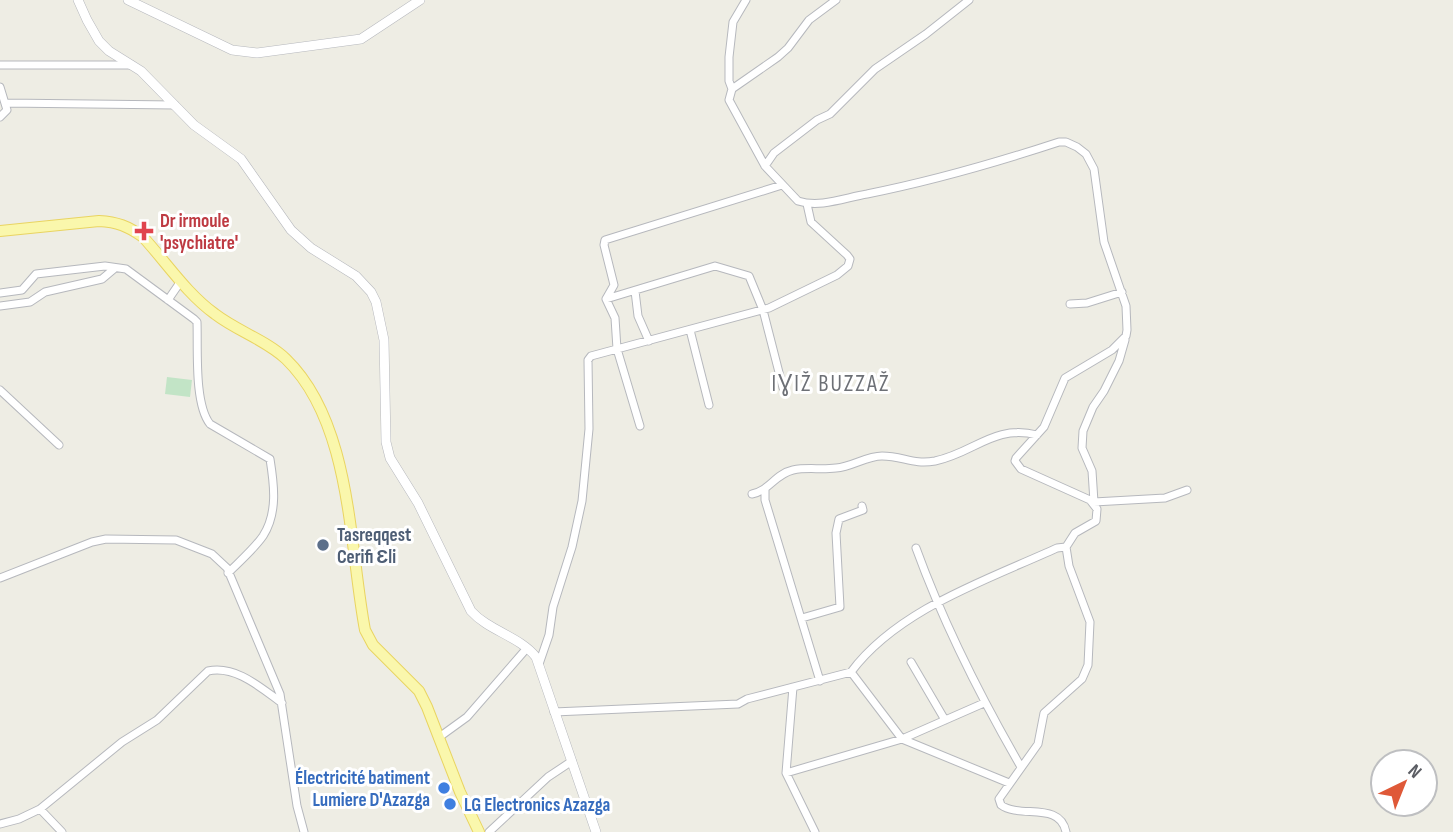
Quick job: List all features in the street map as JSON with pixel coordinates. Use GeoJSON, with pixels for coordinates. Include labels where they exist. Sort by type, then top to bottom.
{"type":"FeatureCollection","features":[{"type":"Feature","properties":{"kind":"main road"},"geometry":{"type":"LineString","coordinates":[[0,230],[58,223],[115,222],[130,227],[143,237],[212,312],[233,327],[273,348],[288,361],[317,403],[334,448],[347,503],[365,630],[373,645],[419,691],[479,832]]}},
{"type":"Feature","properties":{"kind":"street"},"geometry":{"type":"LineString","coordinates":[[78,0],[99,41],[109,51],[149,78],[194,125],[241,159],[291,230],[311,248],[356,276],[371,292],[376,302],[384,340],[386,442],[390,458],[418,503],[471,611],[484,623],[527,648],[539,664],[596,832]]}},
{"type":"Feature","properties":{"kind":"street"},"geometry":{"type":"LineString","coordinates":[[128,0],[232,50],[257,53],[361,39],[370,36],[420,0]]}},
{"type":"Feature","properties":{"kind":"street"},"geometry":{"type":"LineString","coordinates":[[746,0],[733,22],[729,57],[729,80],[732,89],[729,100],[765,166],[798,201],[807,204],[846,198],[950,176],[1059,142],[1073,144],[1086,154],[1094,169],[1104,242],[1128,314],[1126,336],[1119,361],[1083,431],[1082,447],[1092,471],[1094,502],[1098,513],[1096,521],[1075,533],[1066,547],[1069,566],[1088,616],[1088,665],[1082,679],[1044,713],[1038,744],[999,797],[1000,805],[1014,812],[1034,811],[1054,815],[1062,822],[1066,832]]}},
{"type":"Feature","properties":{"kind":"street"},"geometry":{"type":"LineString","coordinates":[[732,89],[778,57],[809,20],[836,0]]}},
{"type":"Feature","properties":{"kind":"street"},"geometry":{"type":"LineString","coordinates":[[765,166],[774,153],[817,120],[830,114],[875,69],[926,34],[967,1]]}},
{"type":"Feature","properties":{"kind":"street"},"geometry":{"type":"LineString","coordinates":[[0,65],[133,65]]}},
{"type":"Feature","properties":{"kind":"street"},"geometry":{"type":"LineString","coordinates":[[0,87],[7,110],[0,117]]}},
{"type":"Feature","properties":{"kind":"street"},"geometry":{"type":"LineString","coordinates":[[5,103],[175,105]]}},
{"type":"Feature","properties":{"kind":"street"},"geometry":{"type":"LineString","coordinates":[[606,299],[614,285],[605,240],[782,186]]}},
{"type":"Feature","properties":{"kind":"street"},"geometry":{"type":"LineString","coordinates":[[539,664],[549,635],[552,607],[572,547],[582,501],[589,429],[588,360],[591,356],[763,310],[837,275],[850,263],[847,255],[811,222],[807,204]]}},
{"type":"Feature","properties":{"kind":"street"},"geometry":{"type":"LineString","coordinates":[[0,293],[22,290],[37,274],[106,266],[126,269],[197,322],[201,396],[205,417],[210,424],[270,459],[275,489],[264,535],[229,573]]}},
{"type":"Feature","properties":{"kind":"street"},"geometry":{"type":"LineString","coordinates":[[606,299],[719,266],[749,275],[763,310],[783,388]]}},
{"type":"Feature","properties":{"kind":"street"},"geometry":{"type":"LineString","coordinates":[[0,306],[30,302],[45,292],[102,279],[115,268]]}},
{"type":"Feature","properties":{"kind":"street"},"geometry":{"type":"LineString","coordinates":[[168,300],[181,281]]}},
{"type":"Feature","properties":{"kind":"street"},"geometry":{"type":"LineString","coordinates":[[635,290],[638,316],[649,341]]}},
{"type":"Feature","properties":{"kind":"street"},"geometry":{"type":"LineString","coordinates":[[1070,304],[1087,303],[1122,292]]}},
{"type":"Feature","properties":{"kind":"street"},"geometry":{"type":"LineString","coordinates":[[606,299],[615,318],[617,349],[640,426]]}},
{"type":"Feature","properties":{"kind":"street"},"geometry":{"type":"LineString","coordinates":[[690,330],[709,405]]}},
{"type":"Feature","properties":{"kind":"street"},"geometry":{"type":"LineString","coordinates":[[1126,336],[1112,350],[1065,378],[1050,415],[1037,435],[1016,458],[1017,466],[1094,502],[1165,498],[1187,489]]}},
{"type":"Feature","properties":{"kind":"street"},"geometry":{"type":"LineString","coordinates":[[0,390],[59,445]]}},
{"type":"Feature","properties":{"kind":"street"},"geometry":{"type":"LineString","coordinates":[[752,494],[765,490],[782,473],[795,469],[836,468],[881,456],[923,463],[942,459],[1003,433],[1019,431],[1037,435]]}},
{"type":"Feature","properties":{"kind":"street"},"geometry":{"type":"LineString","coordinates":[[765,490],[765,500],[820,681]]}},
{"type":"Feature","properties":{"kind":"street"},"geometry":{"type":"LineString","coordinates":[[802,618],[840,607],[836,533],[839,519],[859,513],[863,510],[862,506]]}},
{"type":"Feature","properties":{"kind":"street"},"geometry":{"type":"LineString","coordinates":[[0,578],[92,541],[106,539],[176,540],[212,554],[221,561],[229,573],[272,673],[282,703],[297,806],[304,832]]}},
{"type":"Feature","properties":{"kind":"street"},"geometry":{"type":"LineString","coordinates":[[554,712],[738,704],[851,672],[894,628],[936,604],[1057,548],[1066,547]]}},
{"type":"Feature","properties":{"kind":"street"},"geometry":{"type":"LineString","coordinates":[[916,548],[936,604],[984,703],[1021,767]]}},
{"type":"Feature","properties":{"kind":"street"},"geometry":{"type":"LineString","coordinates":[[438,738],[467,717],[527,648]]}},
{"type":"Feature","properties":{"kind":"street"},"geometry":{"type":"LineString","coordinates":[[911,662],[945,720]]}},
{"type":"Feature","properties":{"kind":"street"},"geometry":{"type":"LineString","coordinates":[[0,824],[40,809],[122,742],[157,720],[208,671],[217,669],[248,679],[282,703]]}},
{"type":"Feature","properties":{"kind":"street"},"geometry":{"type":"LineString","coordinates":[[851,672],[902,739],[1010,783]]}},
{"type":"Feature","properties":{"kind":"street"},"geometry":{"type":"LineString","coordinates":[[793,687],[786,773],[815,832]]}},
{"type":"Feature","properties":{"kind":"street"},"geometry":{"type":"LineString","coordinates":[[786,773],[902,739],[984,703]]}},
{"type":"Feature","properties":{"kind":"street"},"geometry":{"type":"LineString","coordinates":[[489,832],[548,777],[572,761]]}},
{"type":"Feature","properties":{"kind":"street"},"geometry":{"type":"LineString","coordinates":[[40,809],[61,832]]}},
{"type":"Feature","properties":{"kind":"green space"},"geometry":{"type":"Polygon","coordinates":[[[167,377],[192,380],[190,397],[165,394],[167,377]]]}},
{"type":"Feature","properties":{"kind":"place","name":"Dr irmoule 'psychiatre'"},"geometry":{"type":"Point","coordinates":[144,231]}},
{"type":"Feature","properties":{"kind":"place","name":"Tasreqqest Cerifi Ɛli"},"geometry":{"type":"Point","coordinates":[323,545]}},
{"type":"Feature","properties":{"kind":"place","name":"Électricité batiment Lumiere D'Azazga"},"geometry":{"type":"Point","coordinates":[444,788]}},
{"type":"Feature","properties":{"kind":"place","name":"LG Electronics Azazga"},"geometry":{"type":"Point","coordinates":[450,804]}},
{"type":"Feature","properties":{"kind":"district","name":"IƔIŽ BUZZAŽ"},"geometry":{"type":"Point","coordinates":[831,383]}}]}
